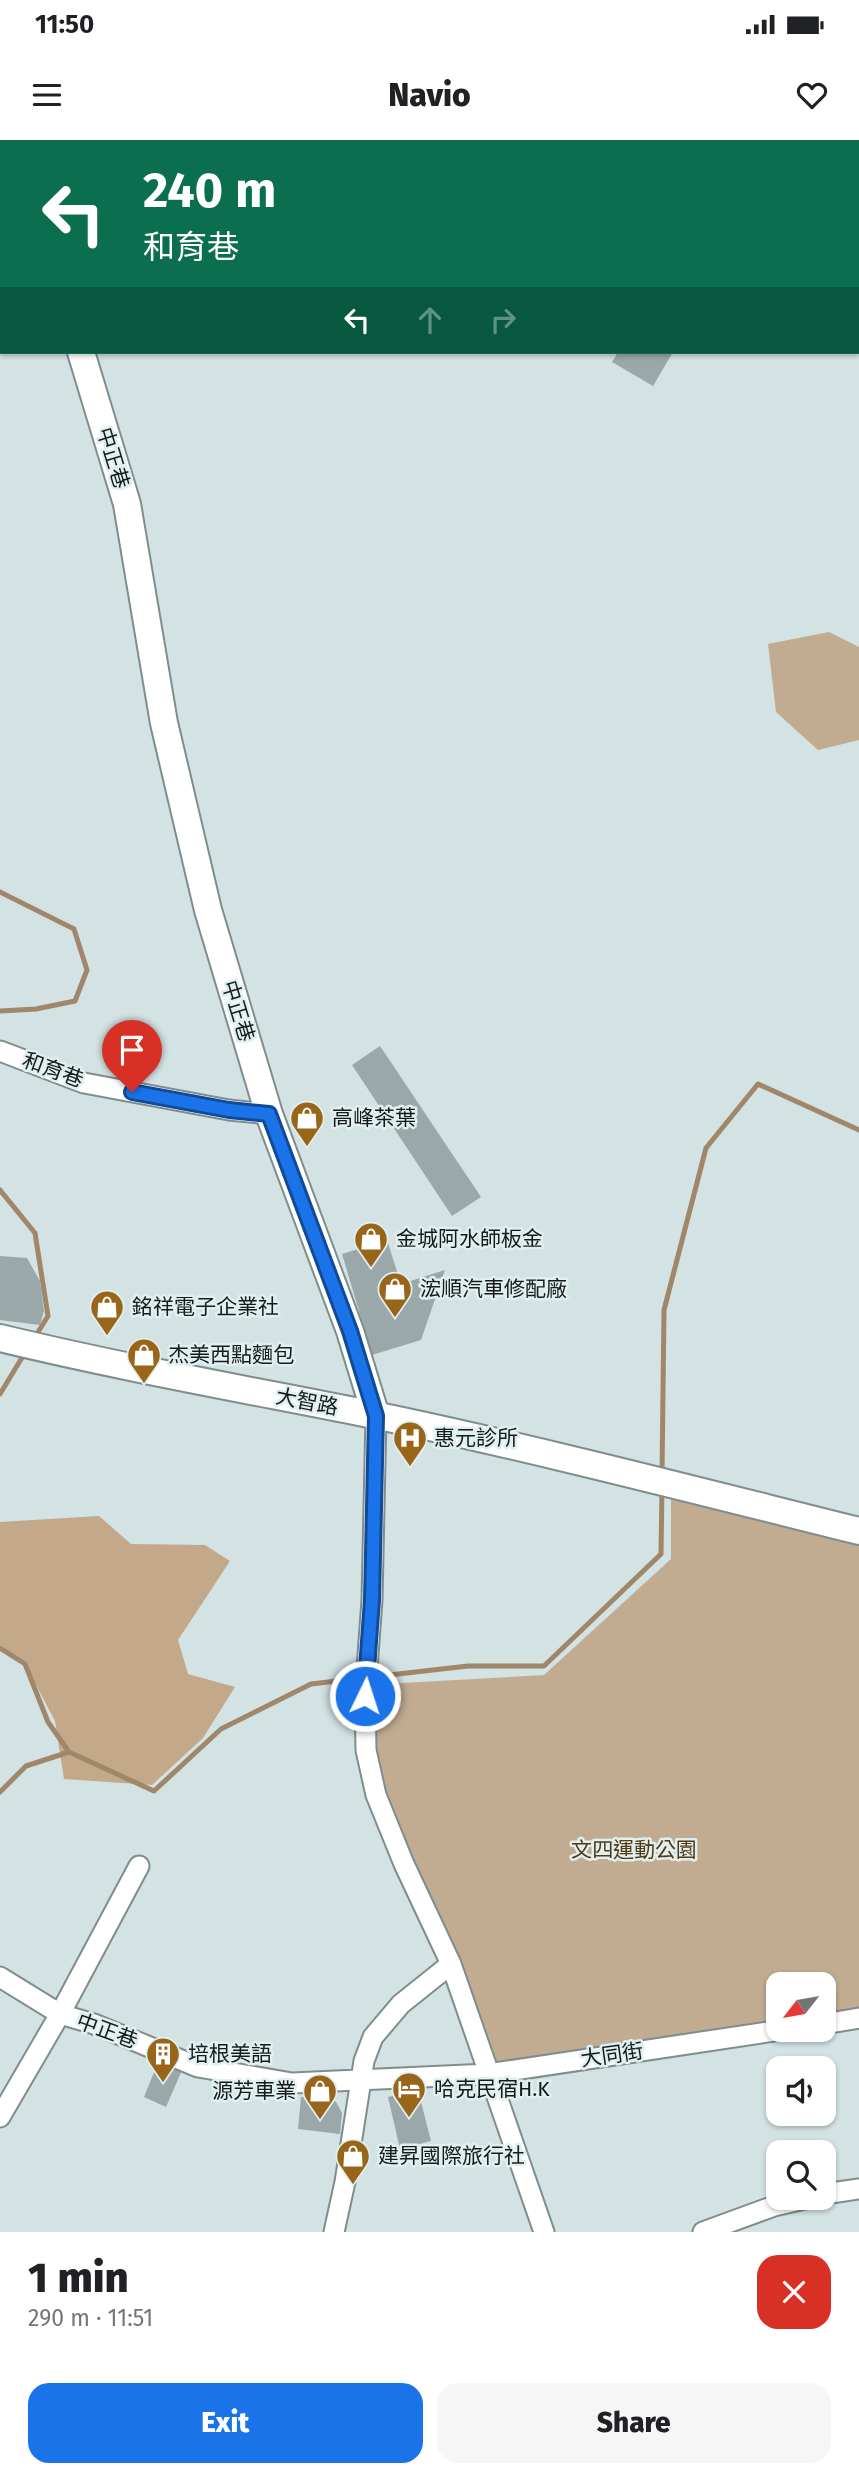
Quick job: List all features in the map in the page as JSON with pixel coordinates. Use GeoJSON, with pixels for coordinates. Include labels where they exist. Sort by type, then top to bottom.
{"type":"FeatureCollection","features":[{"type":"Feature","properties":{"kind":"street","name":"中正巷"},"geometry":{"type":"LineString","coordinates":[[82,354],[127,505],[164,723],[208,910],[269,1114],[350,1331],[376,1416],[372,1600],[366,1676],[366,1750],[376,1795],[404,1864],[451,1964],[544,2232]]}},
{"type":"Feature","properties":{"kind":"street","name":"和育巷"},"geometry":{"type":"LineString","coordinates":[[1,1051],[84,1083],[229,1110],[269,1114]]}},
{"type":"Feature","properties":{"kind":"street","name":"大智路"},"geometry":{"type":"LineString","coordinates":[[21,1343],[376,1416],[859,1531]]}},
{"type":"Feature","properties":{"kind":"street","name":"中正巷"},"geometry":{"type":"LineString","coordinates":[[0,2117],[60,2014],[139,1866]]}},
{"type":"Feature","properties":{"kind":"street"},"geometry":{"type":"LineString","coordinates":[[334,2232],[345,2182],[360,2081],[373,2037],[401,2004],[451,1964]]}},
{"type":"Feature","properties":{"kind":"street","name":"中正巷"},"geometry":{"type":"LineString","coordinates":[[0,1977],[60,2014],[94,2024],[198,2067],[292,2083],[360,2081]]}},
{"type":"Feature","properties":{"kind":"street"},"geometry":{"type":"LineString","coordinates":[[836,2022],[859,2018]]}},
{"type":"Feature","properties":{"kind":"street","name":"大同街"},"geometry":{"type":"LineString","coordinates":[[360,2081],[488,2074],[766,2032]]}},
{"type":"Feature","properties":{"kind":"street"},"geometry":{"type":"LineString","coordinates":[[836,2192],[859,2189]]}},
{"type":"Feature","properties":{"kind":"street"},"geometry":{"type":"LineString","coordinates":[[702,2232],[766,2209]]}},
{"type":"Feature","properties":{"kind":"green space"},"geometry":{"type":"Polygon","coordinates":[[[829,632],[859,647],[859,740],[818,750],[776,712],[768,644],[829,632]]]}},
{"type":"Feature","properties":{"kind":"green space","name":"文四運動公園"},"geometry":{"type":"Polygon","coordinates":[[[671,1484],[859,1530],[859,2018],[836,2021],[836,1972],[766,1972],[766,2031],[492,2068],[376,1795],[366,1685],[544,1675],[671,1559],[671,1484]]]}},
{"type":"Feature","properties":{"kind":"shaded area"},"geometry":{"type":"Polygon","coordinates":[[[99,1516],[131,1544],[205,1545],[230,1561],[178,1640],[188,1674],[235,1687],[203,1738],[152,1785],[64,1779],[55,1721],[25,1664],[0,1645],[0,1522],[99,1516]]]}},
{"type":"Feature","properties":{"kind":"building"},"geometry":{"type":"Polygon","coordinates":[[[617,354],[672,354],[653,386],[612,362],[617,354]]]}},
{"type":"Feature","properties":{"kind":"building"},"geometry":{"type":"Polygon","coordinates":[[[380,1046],[481,1197],[452,1216],[352,1065],[380,1046]]]}},
{"type":"Feature","properties":{"kind":"building","name":"浤順汽車修配廠"},"geometry":{"type":"Polygon","coordinates":[[[387,1240],[401,1284],[445,1270],[421,1340],[372,1355],[342,1254],[387,1240]]]}},
{"type":"Feature","properties":{"kind":"building"},"geometry":{"type":"Polygon","coordinates":[[[0,1256],[27,1258],[40,1281],[44,1311],[40,1325],[0,1320],[0,1256]]]}},
{"type":"Feature","properties":{"kind":"building","name":"培根美語"},"geometry":{"type":"Polygon","coordinates":[[[159,2060],[182,2070],[166,2107],[144,2097],[159,2060]]]}},
{"type":"Feature","properties":{"kind":"building","name":"哈克民宿H.K"},"geometry":{"type":"Polygon","coordinates":[[[418,2090],[431,2141],[400,2149],[388,2097],[418,2090]]]}},
{"type":"Feature","properties":{"kind":"building","name":"源芳車業"},"geometry":{"type":"Polygon","coordinates":[[[301,2097],[331,2098],[336,2102],[342,2113],[340,2134],[298,2129],[301,2097]]]}},
{"type":"Feature","properties":{"kind":"waterway"},"geometry":{"type":"LineString","coordinates":[[0,892],[74,929],[87,970],[75,1001],[36,1009],[0,1011]]}},
{"type":"Feature","properties":{"kind":"waterway"},"geometry":{"type":"LineString","coordinates":[[662,1475],[664,1310],[706,1148],[758,1084],[859,1130]]}},
{"type":"Feature","properties":{"kind":"waterway"},"geometry":{"type":"LineString","coordinates":[[0,1190],[35,1233],[48,1316],[35,1337]]}},
{"type":"Feature","properties":{"kind":"waterway"},"geometry":{"type":"LineString","coordinates":[[0,1394],[26,1351]]}},
{"type":"Feature","properties":{"kind":"waterway"},"geometry":{"type":"LineString","coordinates":[[372,1677],[468,1666],[544,1666],[661,1554],[662,1488]]}},
{"type":"Feature","properties":{"kind":"waterway"},"geometry":{"type":"LineString","coordinates":[[0,1648],[25,1664],[48,1722],[69,1752]]}},
{"type":"Feature","properties":{"kind":"waterway"},"geometry":{"type":"LineString","coordinates":[[0,1792],[26,1766],[69,1752],[154,1791],[221,1729],[311,1684],[362,1678]]}},
{"type":"Feature","properties":{"kind":"place","name":"高峰茶葉"},"geometry":{"type":"Point","coordinates":[307,1148]}},
{"type":"Feature","properties":{"kind":"place","name":"金城阿水師板金"},"geometry":{"type":"Point","coordinates":[371,1269]}},
{"type":"Feature","properties":{"kind":"place","name":"浤順汽車修配廠"},"geometry":{"type":"Point","coordinates":[395,1319]}},
{"type":"Feature","properties":{"kind":"place","name":"銘祥電子企業社"},"geometry":{"type":"Point","coordinates":[107,1337]}},
{"type":"Feature","properties":{"kind":"place","name":"杰美西點麵包"},"geometry":{"type":"Point","coordinates":[144,1385]}},
{"type":"Feature","properties":{"kind":"place","name":"惠元診所"},"geometry":{"type":"Point","coordinates":[410,1468]}},
{"type":"Feature","properties":{"kind":"place","name":"培根美語"},"geometry":{"type":"Point","coordinates":[163,2084]}},
{"type":"Feature","properties":{"kind":"place","name":"哈克民宿H.K"},"geometry":{"type":"Point","coordinates":[409,2119]}},
{"type":"Feature","properties":{"kind":"place","name":"源芳車業"},"geometry":{"type":"Point","coordinates":[320,2121]}},
{"type":"Feature","properties":{"kind":"place","name":"建昇國際旅行社"},"geometry":{"type":"Point","coordinates":[353,2186]}},
{"type":"Feature","properties":{"kind":"route"},"geometry":{"type":"LineString","coordinates":[[132,1092],[229,1110],[269,1114],[350,1331],[376,1416],[372,1600],[365,1696]]}}]}
